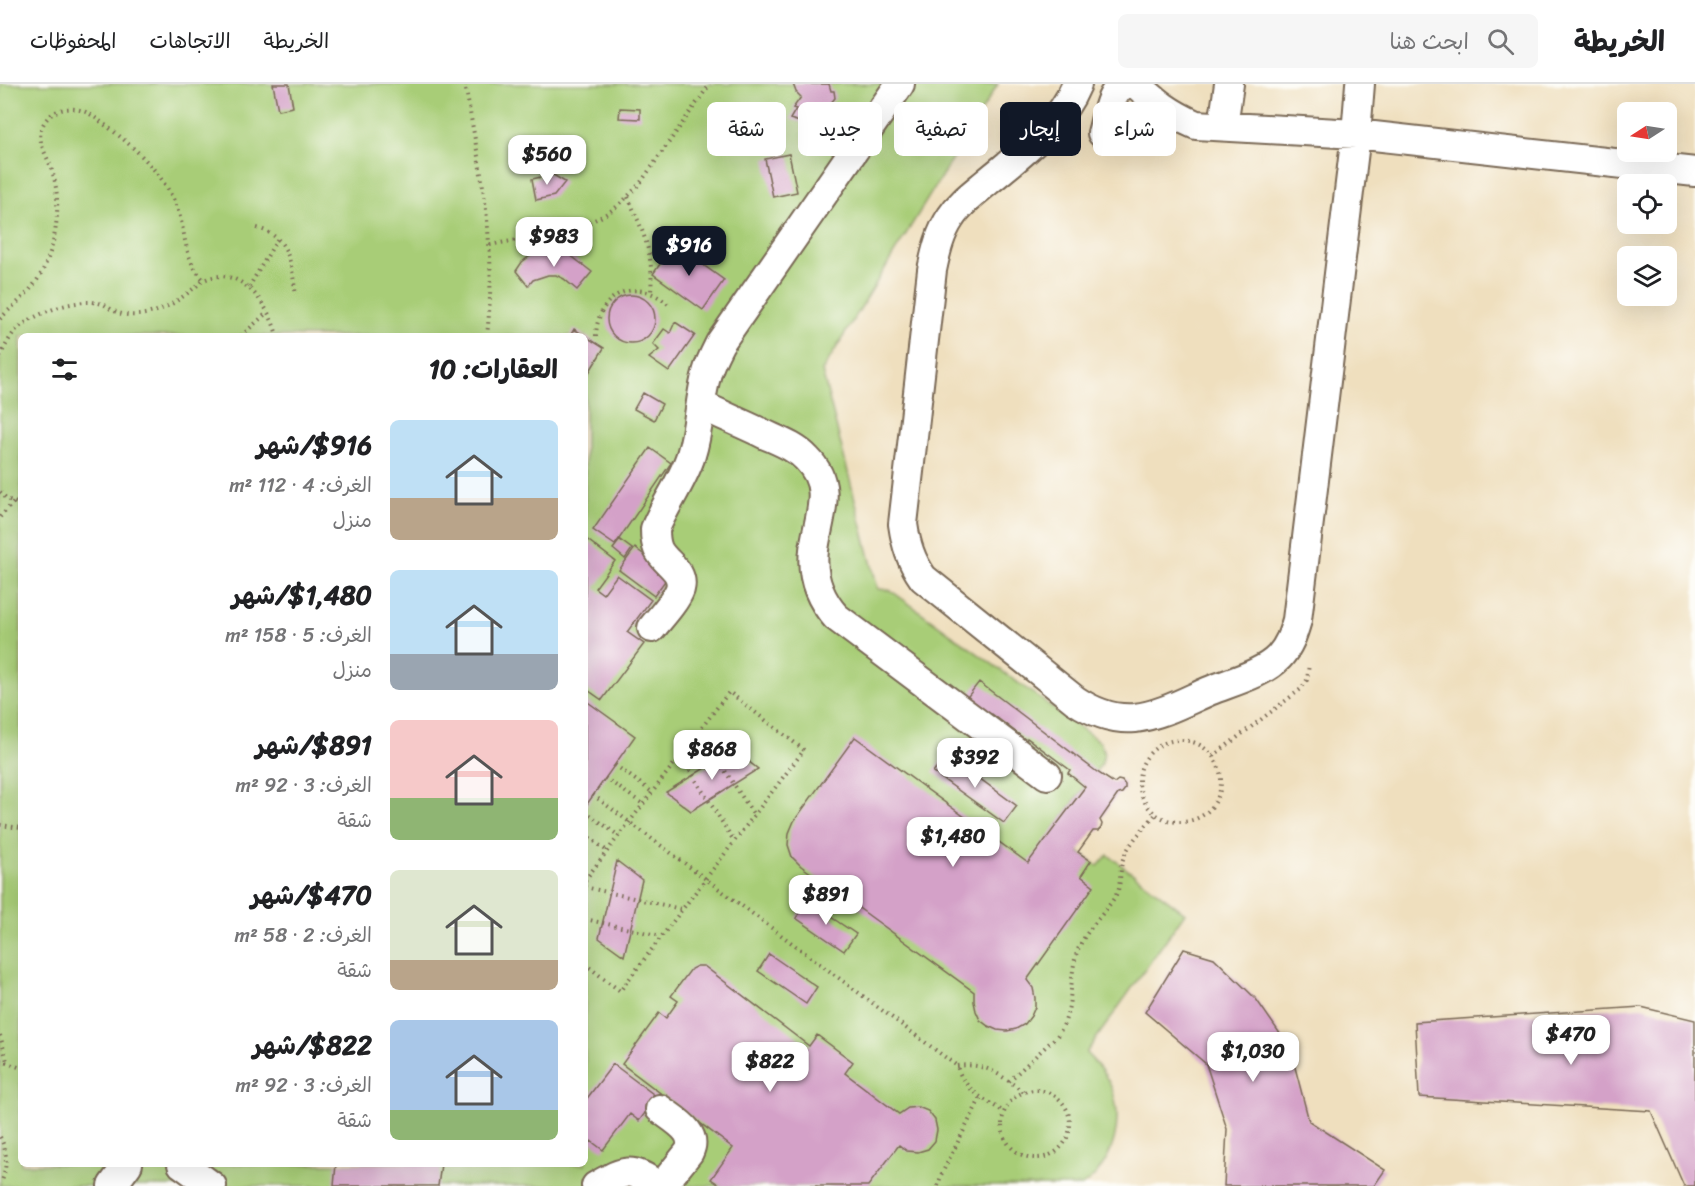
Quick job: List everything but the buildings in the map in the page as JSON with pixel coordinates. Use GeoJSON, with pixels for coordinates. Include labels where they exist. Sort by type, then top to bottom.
{"type":"FeatureCollection","features":[{"type":"Feature","properties":{"kind":"lane"},"geometry":{"type":"LineString","coordinates":[[652,628],[680,590],[679,574],[663,558],[658,549],[655,530],[684,474],[695,440],[707,373],[712,358],[900,84]]}},
{"type":"Feature","properties":{"kind":"lane"},"geometry":{"type":"LineString","coordinates":[[1077,84],[1053,125],[1034,144],[963,202],[941,236],[932,270],[903,524],[910,557],[923,578],[1075,700],[1105,715],[1135,718],[1160,712],[1261,670],[1279,658],[1291,641],[1298,620],[1360,84]]}},
{"type":"Feature","properties":{"kind":"lane"},"geometry":{"type":"LineString","coordinates":[[1111,102],[1116,90],[1126,84]]}},
{"type":"Feature","properties":{"kind":"lane"},"geometry":{"type":"LineString","coordinates":[[1136,84],[1161,106],[1196,125],[1356,134],[1695,172]]}},
{"type":"Feature","properties":{"kind":"lane"},"geometry":{"type":"LineString","coordinates":[[1223,126],[1229,84]]}},
{"type":"Feature","properties":{"kind":"lane"},"geometry":{"type":"LineString","coordinates":[[701,405],[788,445],[807,459],[814,468],[823,489],[824,501],[813,566],[821,595],[827,607],[836,617],[1047,775]]}},
{"type":"Feature","properties":{"kind":"lane"},"geometry":{"type":"LineString","coordinates":[[596,1186],[615,1176],[631,1172],[646,1177],[660,1186],[691,1148],[692,1139],[687,1131],[660,1109]]}},
{"type":"Feature","properties":{"kind":"lane"},"geometry":{"type":"LineString","coordinates":[[112,1186],[126,1167]]}},
{"type":"Feature","properties":{"kind":"lane"},"geometry":{"type":"LineString","coordinates":[[186,1167],[212,1186]]}},
{"type":"Feature","properties":{"kind":"path"},"geometry":{"type":"LineString","coordinates":[[465,84],[490,245],[487,333]]}},
{"type":"Feature","properties":{"kind":"path"},"geometry":{"type":"LineString","coordinates":[[490,245],[578,227],[613,209],[641,182],[710,84]]}},
{"type":"Feature","properties":{"kind":"path"},"geometry":{"type":"LineString","coordinates":[[0,319],[33,286],[48,260],[57,210],[57,189],[40,134],[49,116],[66,108],[76,108],[93,116],[135,149],[156,171],[177,207],[188,257],[192,266],[204,280]]}},
{"type":"Feature","properties":{"kind":"path"},"geometry":{"type":"LineString","coordinates":[[628,196],[650,256],[651,292]]}},
{"type":"Feature","properties":{"kind":"path"},"geometry":{"type":"LineString","coordinates":[[257,228],[272,233],[283,244],[289,258],[296,295]]}},
{"type":"Feature","properties":{"kind":"path"},"geometry":{"type":"LineString","coordinates":[[249,287],[278,238]]}},
{"type":"Feature","properties":{"kind":"path"},"geometry":{"type":"LineString","coordinates":[[0,356],[16,331],[27,321],[53,309],[69,304],[101,304],[123,314],[157,312],[204,280],[211,278],[225,277],[249,287],[268,312],[276,333]]}},
{"type":"Feature","properties":{"kind":"path"},"geometry":{"type":"LineString","coordinates":[[596,336],[600,313],[607,303],[627,291],[651,292],[670,306]]}},
{"type":"Feature","properties":{"kind":"path"},"geometry":{"type":"LineString","coordinates":[[244,333],[268,312]]}},
{"type":"Feature","properties":{"kind":"path"},"geometry":{"type":"LineString","coordinates":[[0,492],[7,499],[18,504]]}},
{"type":"Feature","properties":{"kind":"path"},"geometry":{"type":"LineString","coordinates":[[0,517],[14,502]]}},
{"type":"Feature","properties":{"kind":"path"},"geometry":{"type":"LineString","coordinates":[[1213,756],[1301,689],[1307,680],[1310,668],[1308,657],[1301,647],[1291,641]]}},
{"type":"Feature","properties":{"kind":"path"},"geometry":{"type":"LineString","coordinates":[[588,876],[729,692],[804,750],[620,991],[588,966]]}},
{"type":"Feature","properties":{"kind":"path"},"geometry":{"type":"LineString","coordinates":[[699,731],[754,815]]}},
{"type":"Feature","properties":{"kind":"path"},"geometry":{"type":"LineString","coordinates":[[1180,739],[1192,741],[1204,747],[1213,756],[1219,768],[1221,781],[1219,794],[1213,806],[1204,814],[1192,820],[1180,822],[1167,820],[1155,814],[1146,805],[1140,794],[1138,781],[1140,768],[1146,756],[1155,747],[1167,741],[1180,739]]}},
{"type":"Feature","properties":{"kind":"path"},"geometry":{"type":"LineString","coordinates":[[680,755],[734,841]]}},
{"type":"Feature","properties":{"kind":"path"},"geometry":{"type":"LineString","coordinates":[[615,765],[652,792]]}},
{"type":"Feature","properties":{"kind":"path"},"geometry":{"type":"LineString","coordinates":[[605,778],[643,804]]}},
{"type":"Feature","properties":{"kind":"path"},"geometry":{"type":"LineString","coordinates":[[593,795],[957,1065],[985,1067],[1024,1092]]}},
{"type":"Feature","properties":{"kind":"path"},"geometry":{"type":"LineString","coordinates":[[588,813],[619,836]]}},
{"type":"Feature","properties":{"kind":"path"},"geometry":{"type":"LineString","coordinates":[[1009,1081],[1062,1029],[1068,1013],[1077,951],[1085,936],[1115,896],[1120,882],[1121,864],[1126,852],[1155,814]]}},
{"type":"Feature","properties":{"kind":"path"},"geometry":{"type":"LineString","coordinates":[[0,825],[18,828]]}},
{"type":"Feature","properties":{"kind":"path"},"geometry":{"type":"LineString","coordinates":[[588,836],[607,851]]}},
{"type":"Feature","properties":{"kind":"path"},"geometry":{"type":"LineString","coordinates":[[588,888],[681,909]]}},
{"type":"Feature","properties":{"kind":"path"},"geometry":{"type":"LineString","coordinates":[[588,920],[661,936]]}},
{"type":"Feature","properties":{"kind":"path"},"geometry":{"type":"LineString","coordinates":[[0,1035],[7,1061]]}},
{"type":"Feature","properties":{"kind":"path"},"geometry":{"type":"LineString","coordinates":[[0,1059],[18,1066]]}},
{"type":"Feature","properties":{"kind":"path"},"geometry":{"type":"LineString","coordinates":[[957,1065],[965,1084],[1004,1112]]}},
{"type":"Feature","properties":{"kind":"path"},"geometry":{"type":"LineString","coordinates":[[1047,1091],[1057,1096],[1065,1105],[1070,1127],[1061,1148],[1052,1155],[1040,1158],[1018,1153],[1004,1135],[1002,1124],[1004,1112],[1009,1103],[1024,1092],[1047,1091]]}},
{"type":"Feature","properties":{"kind":"path"},"geometry":{"type":"LineString","coordinates":[[938,1186],[941,1175],[981,1097]]}},
{"type":"Feature","properties":{"kind":"path"},"geometry":{"type":"LineString","coordinates":[[0,1137],[6,1150],[2,1181]]}},
{"type":"Feature","properties":{"kind":"green space"},"geometry":{"type":"Polygon","coordinates":[[[0,84],[998,84],[987,102],[894,102],[894,156],[954,156],[822,371],[878,589],[890,590],[1100,742],[1104,752],[1102,763],[1052,832],[1098,866],[1108,855],[1185,913],[1086,1053],[1109,1082],[1117,1110],[1117,1125],[1110,1152],[1103,1165],[1082,1186],[0,1186],[0,84]]]}}]}
